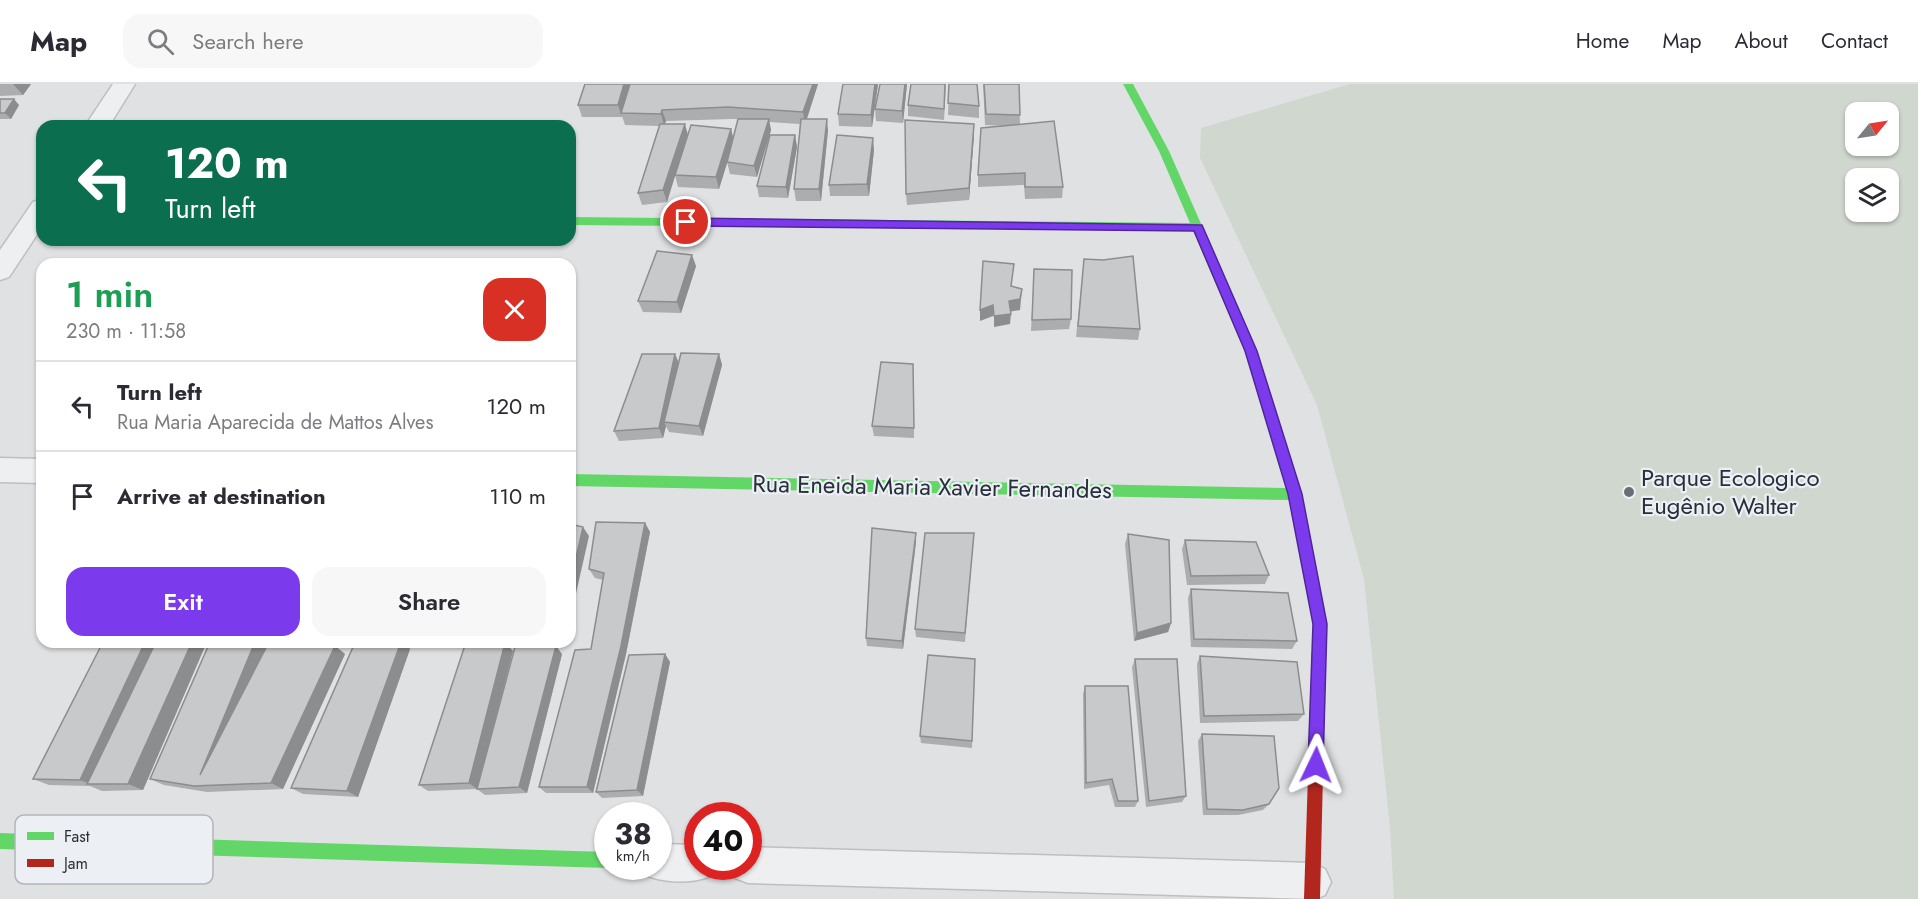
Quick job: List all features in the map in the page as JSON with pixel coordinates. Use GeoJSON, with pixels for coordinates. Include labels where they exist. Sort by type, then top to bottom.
{"type":"FeatureCollection","features":[{"type":"Feature","properties":{"kind":"street"},"geometry":{"type":"LineString","coordinates":[[101,120],[124,84]]}},
{"type":"Feature","properties":{"kind":"street"},"geometry":{"type":"LineString","coordinates":[[762,866],[1312,891],[1320,624],[1295,494],[1251,351],[1164,151],[1128,84]]}},
{"type":"Feature","properties":{"kind":"street"},"geometry":{"type":"LineString","coordinates":[[0,270],[36,219]]}},
{"type":"Feature","properties":{"kind":"street"},"geometry":{"type":"LineString","coordinates":[[576,221],[1198,227]]}},
{"type":"Feature","properties":{"kind":"street"},"geometry":{"type":"LineString","coordinates":[[0,470],[36,471]]}},
{"type":"Feature","properties":{"kind":"street","name":"Rua Eneida Maria Xavier Fernandes"},"geometry":{"type":"LineString","coordinates":[[576,480],[1295,494]]}},
{"type":"Feature","properties":{"kind":"street"},"geometry":{"type":"LineString","coordinates":[[0,842],[15,842]]}},
{"type":"Feature","properties":{"kind":"street"},"geometry":{"type":"LineString","coordinates":[[213,848],[594,860]]}},
{"type":"Feature","properties":{"kind":"shaded area","name":"Parque Ecologico Eugênio Walter"},"geometry":{"type":"Polygon","coordinates":[[[1350,84],[1918,84],[1918,899],[1394,899],[1390,828],[1364,579],[1317,405],[1200,158],[1201,128],[1350,84]]]}},
{"type":"Feature","properties":{"kind":"building"},"geometry":{"type":"Polygon","coordinates":[[[585,84],[624,84],[618,105],[578,105],[585,84]]]}},
{"type":"Feature","properties":{"kind":"building"},"geometry":{"type":"Polygon","coordinates":[[[630,84],[813,84],[803,112],[728,107],[662,110],[661,114],[621,113],[630,84]]]}},
{"type":"Feature","properties":{"kind":"building"},"geometry":{"type":"Polygon","coordinates":[[[843,84],[875,84],[871,115],[838,114],[843,84]]]}},
{"type":"Feature","properties":{"kind":"building"},"geometry":{"type":"Polygon","coordinates":[[[880,84],[905,84],[902,111],[875,109],[880,84]]]}},
{"type":"Feature","properties":{"kind":"building"},"geometry":{"type":"Polygon","coordinates":[[[911,84],[945,84],[944,109],[908,105],[911,84]]]}},
{"type":"Feature","properties":{"kind":"building"},"geometry":{"type":"Polygon","coordinates":[[[949,84],[977,84],[979,106],[948,103],[949,84]]]}},
{"type":"Feature","properties":{"kind":"building"},"geometry":{"type":"Polygon","coordinates":[[[984,84],[1019,84],[1020,115],[986,114],[984,84]]]}},
{"type":"Feature","properties":{"kind":"building"},"geometry":{"type":"Polygon","coordinates":[[[0,99],[14,99],[5,113],[0,113],[0,99]]]}},
{"type":"Feature","properties":{"kind":"building"},"geometry":{"type":"Polygon","coordinates":[[[738,119],[769,119],[754,166],[727,162],[738,119]]]}},
{"type":"Feature","properties":{"kind":"building"},"geometry":{"type":"Polygon","coordinates":[[[801,119],[827,119],[819,189],[794,189],[801,119]]]}},
{"type":"Feature","properties":{"kind":"building"},"geometry":{"type":"Polygon","coordinates":[[[905,120],[974,124],[969,188],[906,194],[905,120]]]}},
{"type":"Feature","properties":{"kind":"building"},"geometry":{"type":"Polygon","coordinates":[[[1054,121],[1063,187],[1025,187],[1025,173],[978,175],[981,128],[1054,121]]]}},
{"type":"Feature","properties":{"kind":"building"},"geometry":{"type":"Polygon","coordinates":[[[660,124],[685,124],[663,190],[638,193],[660,124]]]}},
{"type":"Feature","properties":{"kind":"building"},"geometry":{"type":"Polygon","coordinates":[[[691,125],[731,129],[716,177],[675,175],[691,125]]]}},
{"type":"Feature","properties":{"kind":"building"},"geometry":{"type":"Polygon","coordinates":[[[770,135],[795,135],[786,187],[757,186],[770,135]]]}},
{"type":"Feature","properties":{"kind":"building"},"geometry":{"type":"Polygon","coordinates":[[[837,135],[873,138],[867,184],[829,185],[837,135]]]}},
{"type":"Feature","properties":{"kind":"building"},"geometry":{"type":"Polygon","coordinates":[[[657,251],[692,255],[677,302],[638,301],[657,251]]]}},
{"type":"Feature","properties":{"kind":"building"},"geometry":{"type":"Polygon","coordinates":[[[1133,256],[1140,329],[1078,326],[1084,259],[1103,260],[1133,256]]]}},
{"type":"Feature","properties":{"kind":"building"},"geometry":{"type":"Polygon","coordinates":[[[983,261],[1014,264],[1011,286],[1022,289],[1020,299],[1009,301],[1011,314],[994,316],[993,305],[980,310],[983,261]]]}},
{"type":"Feature","properties":{"kind":"building"},"geometry":{"type":"Polygon","coordinates":[[[1034,269],[1072,270],[1071,319],[1032,320],[1034,269]]]}},
{"type":"Feature","properties":{"kind":"building"},"geometry":{"type":"Polygon","coordinates":[[[681,353],[719,354],[699,426],[664,422],[681,353]]]}},
{"type":"Feature","properties":{"kind":"building"},"geometry":{"type":"Polygon","coordinates":[[[642,354],[675,354],[659,428],[614,431],[642,354]]]}},
{"type":"Feature","properties":{"kind":"building"},"geometry":{"type":"Polygon","coordinates":[[[881,362],[913,364],[914,428],[872,426],[881,362]]]}},
{"type":"Feature","properties":{"kind":"building"},"geometry":{"type":"Polygon","coordinates":[[[596,522],[645,523],[621,646],[587,787],[539,787],[575,650],[591,649],[604,573],[589,569],[596,522]]]}},
{"type":"Feature","properties":{"kind":"building"},"geometry":{"type":"Polygon","coordinates":[[[576,525],[583,527],[576,558],[576,525]]]}},
{"type":"Feature","properties":{"kind":"building"},"geometry":{"type":"Polygon","coordinates":[[[872,528],[916,533],[902,641],[866,638],[872,528]]]}},
{"type":"Feature","properties":{"kind":"building"},"geometry":{"type":"Polygon","coordinates":[[[925,533],[974,533],[965,633],[915,629],[925,533]]]}},
{"type":"Feature","properties":{"kind":"building"},"geometry":{"type":"Polygon","coordinates":[[[1128,534],[1169,540],[1171,623],[1137,633],[1128,534]]]}},
{"type":"Feature","properties":{"kind":"building"},"geometry":{"type":"Polygon","coordinates":[[[1185,540],[1256,542],[1269,575],[1191,576],[1185,540]]]}},
{"type":"Feature","properties":{"kind":"building"},"geometry":{"type":"Polygon","coordinates":[[[1191,589],[1288,593],[1297,641],[1194,639],[1191,589]]]}},
{"type":"Feature","properties":{"kind":"building"},"geometry":{"type":"Polygon","coordinates":[[[100,648],[142,648],[80,780],[33,779],[100,648]]]}},
{"type":"Feature","properties":{"kind":"building"},"geometry":{"type":"Polygon","coordinates":[[[153,648],[189,648],[128,784],[87,784],[153,648]]]}},
{"type":"Feature","properties":{"kind":"building"},"geometry":{"type":"Polygon","coordinates":[[[207,648],[253,648],[200,775],[266,648],[334,648],[271,783],[194,786],[150,779],[207,648]]]}},
{"type":"Feature","properties":{"kind":"building"},"geometry":{"type":"Polygon","coordinates":[[[353,648],[399,648],[347,791],[291,788],[353,648]]]}},
{"type":"Feature","properties":{"kind":"building"},"geometry":{"type":"Polygon","coordinates":[[[464,648],[504,648],[469,783],[419,785],[464,648]]]}},
{"type":"Feature","properties":{"kind":"building"},"geometry":{"type":"Polygon","coordinates":[[[515,648],[555,648],[519,787],[477,789],[515,648]]]}},
{"type":"Feature","properties":{"kind":"building"},"geometry":{"type":"Polygon","coordinates":[[[665,654],[637,790],[596,792],[629,655],[665,654]]]}},
{"type":"Feature","properties":{"kind":"building"},"geometry":{"type":"Polygon","coordinates":[[[928,655],[975,659],[972,741],[920,736],[928,655]]]}},
{"type":"Feature","properties":{"kind":"building"},"geometry":{"type":"Polygon","coordinates":[[[1200,656],[1297,662],[1304,714],[1204,716],[1200,656]]]}},
{"type":"Feature","properties":{"kind":"building"},"geometry":{"type":"Polygon","coordinates":[[[1135,659],[1177,659],[1186,796],[1149,801],[1135,659]]]}},
{"type":"Feature","properties":{"kind":"building"},"geometry":{"type":"Polygon","coordinates":[[[1085,686],[1128,686],[1138,801],[1118,801],[1112,779],[1086,783],[1085,686]]]}},
{"type":"Feature","properties":{"kind":"building"},"geometry":{"type":"Polygon","coordinates":[[[1202,734],[1274,736],[1279,788],[1269,804],[1243,810],[1207,809],[1202,734]]]}},
{"type":"Feature","properties":{"kind":"traffic: fast"},"geometry":{"type":"LineString","coordinates":[[1128,84],[1164,151],[1251,351],[1295,494],[1320,623],[1319,650]]}},
{"type":"Feature","properties":{"kind":"traffic: fast"},"geometry":{"type":"LineString","coordinates":[[576,221],[1198,227]]}},
{"type":"Feature","properties":{"kind":"traffic: fast"},"geometry":{"type":"LineString","coordinates":[[576,480],[1295,494]]}},
{"type":"Feature","properties":{"kind":"traffic: fast"},"geometry":{"type":"LineString","coordinates":[[0,841],[15,841]]}},
{"type":"Feature","properties":{"kind":"traffic: fast"},"geometry":{"type":"LineString","coordinates":[[213,848],[594,860]]}},
{"type":"Feature","properties":{"kind":"traffic: jam"},"geometry":{"type":"LineString","coordinates":[[1312,899],[1319,650]]}},
{"type":"Feature","properties":{"kind":"place","name":"Parque Ecologico Eugênio Walter"},"geometry":{"type":"Point","coordinates":[1629,492]}},
{"type":"Feature","properties":{"kind":"route"},"geometry":{"type":"LineString","coordinates":[[686,222],[1198,227],[1251,351],[1295,494],[1320,624],[1316,765]]}}]}
